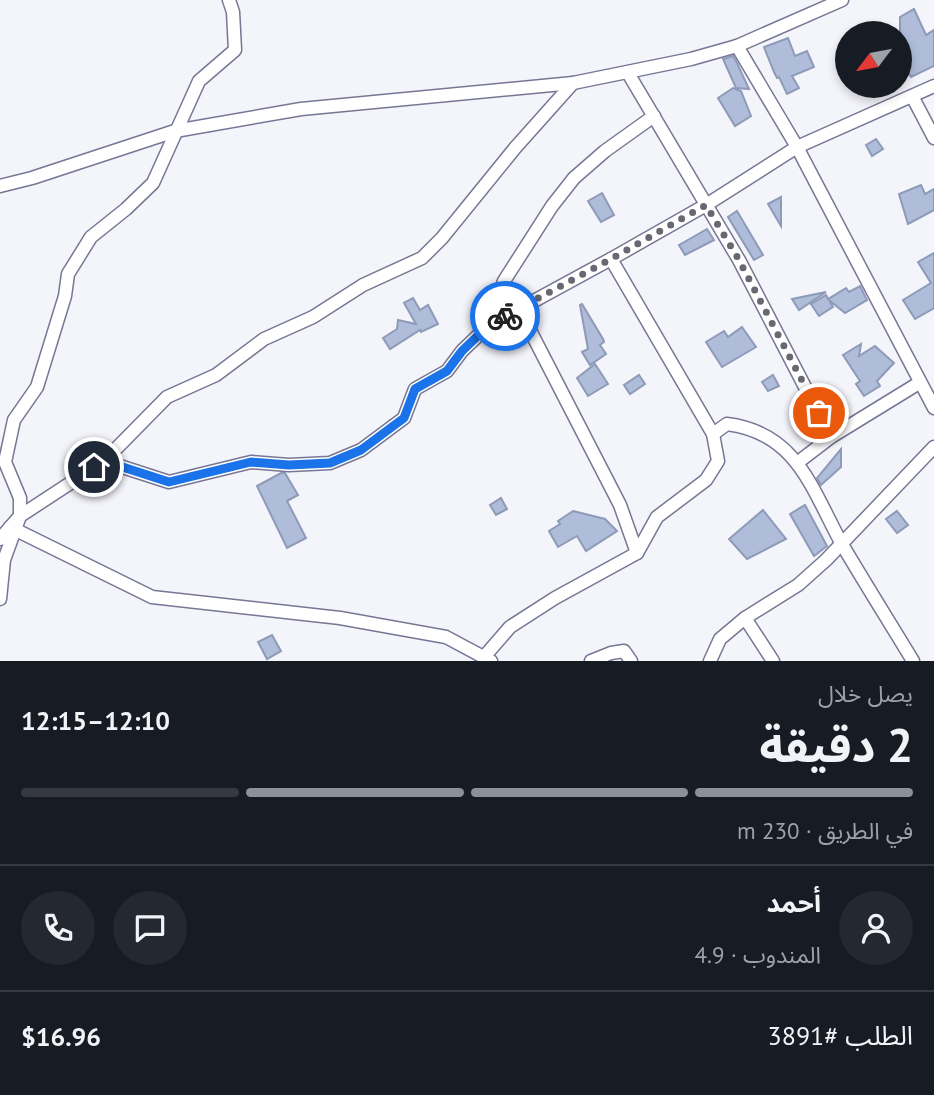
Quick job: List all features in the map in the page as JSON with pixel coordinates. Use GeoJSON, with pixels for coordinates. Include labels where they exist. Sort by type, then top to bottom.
{"type":"FeatureCollection","features":[{"type":"Feature","properties":{"kind":"street"},"geometry":{"type":"LineString","coordinates":[[0,599],[4,560],[20,498],[5,462],[15,420],[37,387],[65,296],[68,274],[91,237],[153,183],[199,81],[234,50],[233,12],[229,0]]}},
{"type":"Feature","properties":{"kind":"street"},"geometry":{"type":"LineString","coordinates":[[0,186],[175,131],[301,109],[573,83],[628,73],[737,46],[842,0]]}},
{"type":"Feature","properties":{"kind":"street"},"geometry":{"type":"LineString","coordinates":[[737,46],[797,147],[934,408]]}},
{"type":"Feature","properties":{"kind":"street"},"geometry":{"type":"LineString","coordinates":[[628,73],[739,260],[831,437]]}},
{"type":"Feature","properties":{"kind":"street"},"geometry":{"type":"LineString","coordinates":[[0,539],[15,524],[104,461],[167,397],[216,376],[264,339],[313,317],[363,285],[422,258],[573,83]]}},
{"type":"Feature","properties":{"kind":"street"},"geometry":{"type":"LineString","coordinates":[[934,86],[912,96],[934,138]]}},
{"type":"Feature","properties":{"kind":"street"},"geometry":{"type":"LineString","coordinates":[[104,461],[169,482],[251,462],[289,465],[330,463],[361,450],[404,418],[415,389],[447,371],[462,351],[488,326],[706,205],[797,147],[907,98]]}},
{"type":"Feature","properties":{"kind":"street"},"geometry":{"type":"LineString","coordinates":[[488,326],[503,281],[552,206],[574,178],[605,151],[654,116]]}},
{"type":"Feature","properties":{"kind":"street"},"geometry":{"type":"LineString","coordinates":[[15,524],[152,597],[340,618],[446,637],[487,660],[510,627],[555,598],[637,553],[657,517],[706,481],[718,461],[713,434],[611,259]]}},
{"type":"Feature","properties":{"kind":"street"},"geometry":{"type":"LineString","coordinates":[[519,309],[620,505],[637,553]]}},
{"type":"Feature","properties":{"kind":"street"},"geometry":{"type":"LineString","coordinates":[[797,463],[831,437],[919,383]]}},
{"type":"Feature","properties":{"kind":"street"},"geometry":{"type":"LineString","coordinates":[[713,434],[727,424],[746,426],[784,449],[807,474],[842,544],[913,661]]}},
{"type":"Feature","properties":{"kind":"street"},"geometry":{"type":"LineString","coordinates":[[710,661],[720,639],[745,618],[798,585],[842,544],[934,447]]}},
{"type":"Feature","properties":{"kind":"street"},"geometry":{"type":"LineString","coordinates":[[745,618],[773,661]]}},
{"type":"Feature","properties":{"kind":"street"},"geometry":{"type":"LineString","coordinates":[[591,661],[624,651],[631,661]]}},
{"type":"Feature","properties":{"kind":"building"},"geometry":{"type":"Polygon","coordinates":[[[914,9],[926,35],[934,30],[934,66],[912,77],[912,21],[900,21],[900,17],[914,9]]]}},
{"type":"Feature","properties":{"kind":"building"},"geometry":{"type":"Polygon","coordinates":[[[788,38],[795,56],[807,51],[814,67],[792,76],[799,88],[787,94],[764,47],[788,38]]]}},
{"type":"Feature","properties":{"kind":"building"},"geometry":{"type":"Polygon","coordinates":[[[733,56],[749,89],[736,88],[723,59],[733,56]]]}},
{"type":"Feature","properties":{"kind":"building"},"geometry":{"type":"Polygon","coordinates":[[[733,88],[741,91],[751,116],[735,126],[718,98],[733,88]]]}},
{"type":"Feature","properties":{"kind":"building"},"geometry":{"type":"Polygon","coordinates":[[[876,139],[883,149],[872,156],[866,145],[876,139]]]}},
{"type":"Feature","properties":{"kind":"building"},"geometry":{"type":"Polygon","coordinates":[[[921,185],[925,194],[934,189],[934,210],[908,224],[899,194],[921,185]]]}},
{"type":"Feature","properties":{"kind":"building"},"geometry":{"type":"Polygon","coordinates":[[[602,193],[614,215],[601,222],[588,201],[602,193]]]}},
{"type":"Feature","properties":{"kind":"building"},"geometry":{"type":"Polygon","coordinates":[[[781,197],[781,226],[768,204],[781,197]]]}},
{"type":"Feature","properties":{"kind":"building"},"geometry":{"type":"Polygon","coordinates":[[[737,211],[763,255],[754,260],[728,217],[737,211]]]}},
{"type":"Feature","properties":{"kind":"building"},"geometry":{"type":"Polygon","coordinates":[[[707,229],[714,240],[685,255],[679,245],[707,229]]]}},
{"type":"Feature","properties":{"kind":"building"},"geometry":{"type":"Polygon","coordinates":[[[934,253],[934,308],[915,319],[903,300],[931,283],[918,262],[934,253]]]}},
{"type":"Feature","properties":{"kind":"building"},"geometry":{"type":"Polygon","coordinates":[[[860,286],[867,300],[845,313],[829,300],[833,307],[819,316],[811,304],[826,295],[828,299],[846,288],[849,292],[860,286]]]}},
{"type":"Feature","properties":{"kind":"building"},"geometry":{"type":"Polygon","coordinates":[[[826,292],[799,310],[792,299],[826,292]]]}},
{"type":"Feature","properties":{"kind":"building"},"geometry":{"type":"Polygon","coordinates":[[[413,298],[420,310],[428,305],[438,324],[421,332],[420,330],[390,349],[383,338],[397,329],[398,320],[416,324],[404,303],[413,298]]]}},
{"type":"Feature","properties":{"kind":"building"},"geometry":{"type":"Polygon","coordinates":[[[582,304],[603,339],[604,342],[600,345],[606,354],[590,365],[582,352],[588,349],[580,305],[582,304]]]}},
{"type":"Feature","properties":{"kind":"building"},"geometry":{"type":"Polygon","coordinates":[[[742,327],[756,347],[722,367],[706,342],[724,331],[728,337],[742,327]]]}},
{"type":"Feature","properties":{"kind":"building"},"geometry":{"type":"Polygon","coordinates":[[[861,344],[859,356],[875,346],[894,363],[877,381],[880,386],[864,396],[856,384],[860,381],[843,355],[861,344]]]}},
{"type":"Feature","properties":{"kind":"building"},"geometry":{"type":"Polygon","coordinates":[[[595,364],[608,384],[588,396],[577,378],[595,364]]]}},
{"type":"Feature","properties":{"kind":"building"},"geometry":{"type":"Polygon","coordinates":[[[639,375],[645,384],[630,394],[624,385],[639,375]]]}},
{"type":"Feature","properties":{"kind":"building"},"geometry":{"type":"Polygon","coordinates":[[[773,375],[779,386],[768,391],[762,382],[773,375]]]}},
{"type":"Feature","properties":{"kind":"building"},"geometry":{"type":"Polygon","coordinates":[[[841,449],[841,467],[821,485],[817,478],[841,449]]]}},
{"type":"Feature","properties":{"kind":"building"},"geometry":{"type":"Polygon","coordinates":[[[285,473],[298,495],[287,501],[306,538],[287,548],[257,486],[285,473]]]}},
{"type":"Feature","properties":{"kind":"building"},"geometry":{"type":"Polygon","coordinates":[[[501,498],[507,509],[496,515],[490,505],[501,498]]]}},
{"type":"Feature","properties":{"kind":"building"},"geometry":{"type":"Polygon","coordinates":[[[805,505],[827,546],[814,556],[790,514],[805,505]]]}},
{"type":"Feature","properties":{"kind":"building"},"geometry":{"type":"Polygon","coordinates":[[[763,510],[786,539],[747,559],[729,539],[763,510]]]}},
{"type":"Feature","properties":{"kind":"building"},"geometry":{"type":"Polygon","coordinates":[[[573,511],[605,519],[617,531],[586,551],[577,536],[558,547],[549,531],[573,511]]]}},
{"type":"Feature","properties":{"kind":"building"},"geometry":{"type":"Polygon","coordinates":[[[897,511],[908,525],[897,533],[886,519],[897,511]]]}},
{"type":"Feature","properties":{"kind":"building"},"geometry":{"type":"Polygon","coordinates":[[[272,635],[281,651],[267,659],[258,642],[272,635]]]}},
{"type":"Feature","properties":{"kind":"way so far"},"geometry":{"type":"LineString","coordinates":[[505,316],[706,205],[739,260],[819,413]]}},
{"type":"Feature","properties":{"kind":"route"},"geometry":{"type":"LineString","coordinates":[[94,467],[104,461],[169,482],[251,462],[289,465],[330,463],[361,450],[404,418],[415,389],[447,371],[462,351],[488,326],[505,316]]}}]}
